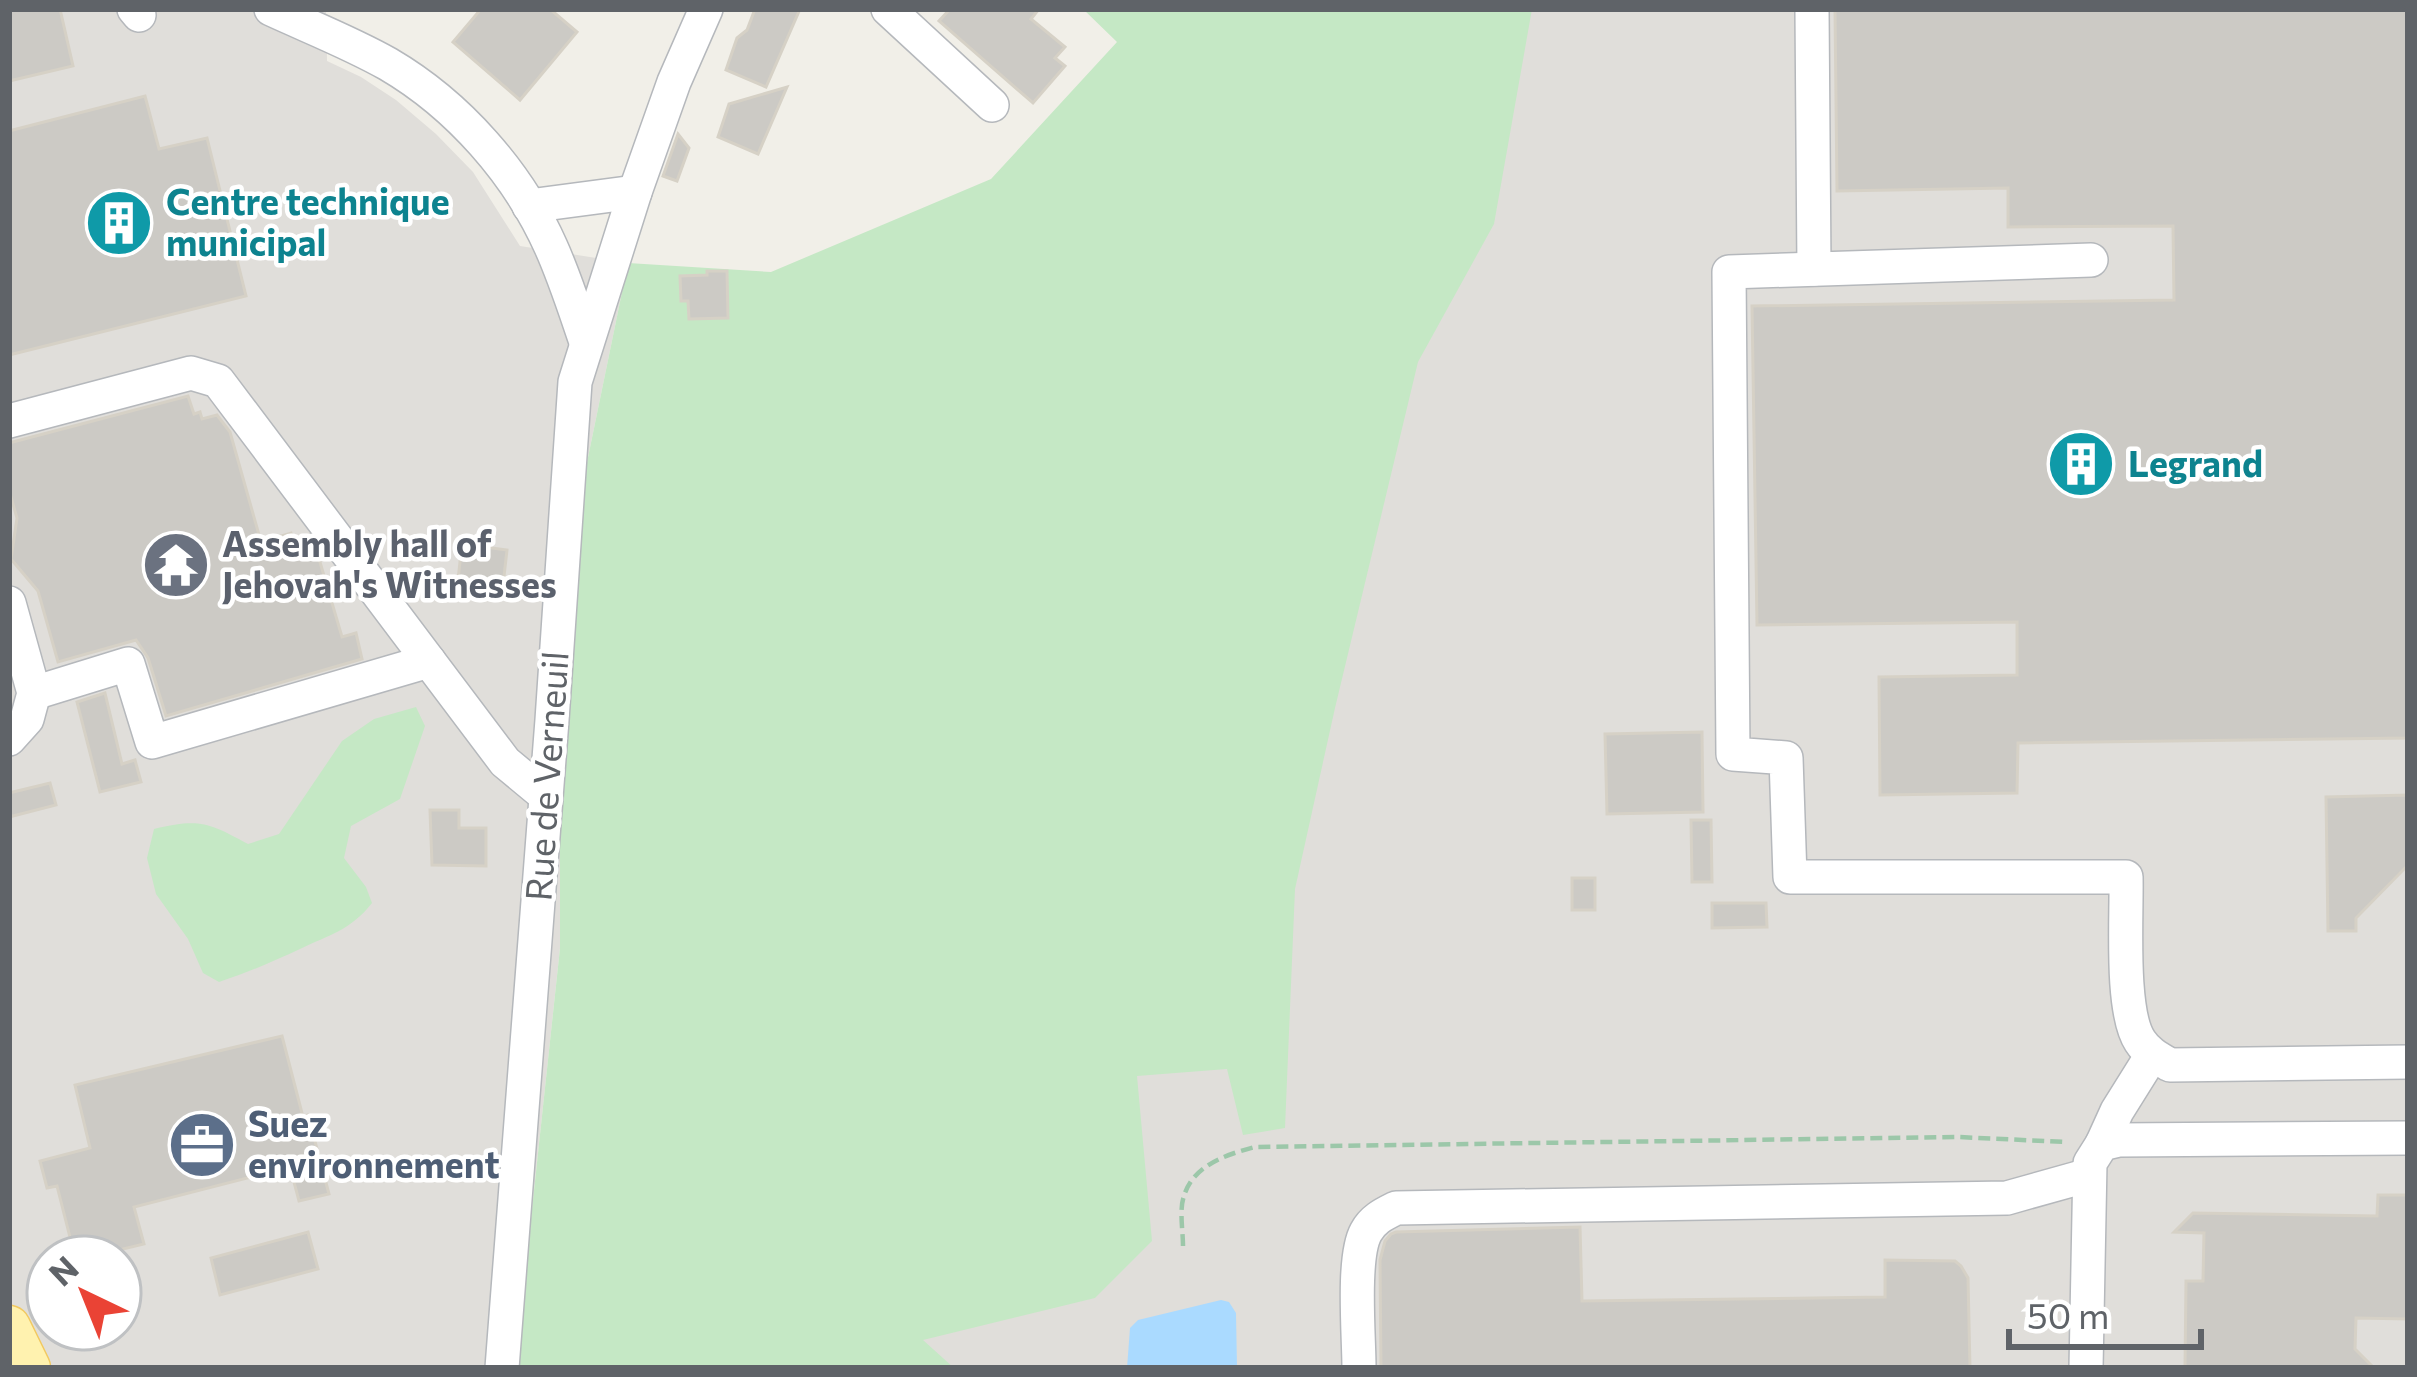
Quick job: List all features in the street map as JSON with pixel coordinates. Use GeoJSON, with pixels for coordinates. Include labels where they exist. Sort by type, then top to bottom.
{"type":"FeatureCollection","features":[{"type":"Feature","properties":{"kind":"main road"},"geometry":{"type":"LineString","coordinates":[[9,1327],[29,1368]]}},
{"type":"Feature","properties":{"kind":"street"},"geometry":{"type":"LineString","coordinates":[[271,9],[390,65],[469,128],[529,206],[562,273],[586,342]]}},
{"type":"Feature","properties":{"kind":"street","name":"Rue de Verneuil"},"geometry":{"type":"LineString","coordinates":[[502,1368],[572,397],[635,192],[706,9]]}},
{"type":"Feature","properties":{"kind":"street"},"geometry":{"type":"LineString","coordinates":[[888,9],[992,105]]}},
{"type":"Feature","properties":{"kind":"street"},"geometry":{"type":"LineString","coordinates":[[1812,9],[1814,269]]}},
{"type":"Feature","properties":{"kind":"street"},"geometry":{"type":"LineString","coordinates":[[529,206],[635,192]]}},
{"type":"Feature","properties":{"kind":"street"},"geometry":{"type":"LineString","coordinates":[[2091,260],[1729,272],[1733,754],[1786,758],[1790,877],[2126,877],[2129,1012],[2138,1039],[2170,1065],[2408,1062]]}},
{"type":"Feature","properties":{"kind":"street"},"geometry":{"type":"LineString","coordinates":[[9,421],[191,373],[218,381],[505,762],[546,796]]}},
{"type":"Feature","properties":{"kind":"street"},"geometry":{"type":"LineString","coordinates":[[9,603],[34,693],[28,719],[9,739]]}},
{"type":"Feature","properties":{"kind":"street"},"geometry":{"type":"LineString","coordinates":[[34,693],[128,664],[152,742],[429,662]]}},
{"type":"Feature","properties":{"kind":"street"},"geometry":{"type":"LineString","coordinates":[[2086,1368],[2096,1159],[2117,1111],[2152,1055]]}},
{"type":"Feature","properties":{"kind":"street"},"geometry":{"type":"LineString","coordinates":[[1359,1368],[1360,1252],[1376,1218],[1396,1208],[2007,1198],[2096,1159],[2119,1140],[2408,1138]]}},
{"type":"Feature","properties":{"kind":"path"},"geometry":{"type":"LineString","coordinates":[[1184,1246],[1184,1196],[1200,1172],[1224,1155],[1255,1147],[1958,1137],[2096,1159]]}},
{"type":"Feature","properties":{"kind":"shaded area"},"geometry":{"type":"Polygon","coordinates":[[[9,9],[326,9],[327,61],[396,100],[436,134],[473,172],[520,246],[628,263],[564,574],[560,948],[515,1368],[9,1368],[9,9]]]}},
{"type":"Feature","properties":{"kind":"shaded area"},"geometry":{"type":"Polygon","coordinates":[[[1426,9],[2408,9],[2408,1368],[865,1368],[1426,9]]]}},
{"type":"Feature","properties":{"kind":"green space"},"geometry":{"type":"Polygon","coordinates":[[[1083,9],[1532,9],[1494,224],[1418,362],[1295,889],[1285,1128],[1243,1135],[1227,1069],[1137,1076],[1152,1241],[1095,1298],[923,1340],[954,1368],[515,1368],[560,948],[564,574],[628,263],[771,272],[991,179],[1117,42],[1083,9]]]}},
{"type":"Feature","properties":{"kind":"green space"},"geometry":{"type":"Polygon","coordinates":[[[416,707],[425,726],[400,799],[351,826],[344,858],[372,903],[339,931],[260,967],[219,982],[203,973],[188,939],[156,894],[147,858],[154,829],[204,824],[248,844],[279,834],[342,741],[374,719],[416,707]]]}},
{"type":"Feature","properties":{"kind":"water"},"geometry":{"type":"Polygon","coordinates":[[[1229,1302],[1236,1313],[1237,1368],[1127,1368],[1130,1328],[1138,1320],[1229,1302]]]}},
{"type":"Feature","properties":{"kind":"building"},"geometry":{"type":"Polygon","coordinates":[[[9,9],[60,9],[73,66],[9,81],[9,9]]]}},
{"type":"Feature","properties":{"kind":"building"},"geometry":{"type":"Polygon","coordinates":[[[481,9],[550,9],[577,32],[520,100],[453,42],[481,9]]]}},
{"type":"Feature","properties":{"kind":"building"},"geometry":{"type":"Polygon","coordinates":[[[755,9],[800,9],[766,87],[726,70],[737,38],[747,30],[755,9]]]}},
{"type":"Feature","properties":{"kind":"building"},"geometry":{"type":"Polygon","coordinates":[[[950,9],[1039,9],[1031,19],[1065,47],[1055,58],[1065,66],[1033,103],[939,21],[950,9]]]}},
{"type":"Feature","properties":{"kind":"building","name":"Legrand"},"geometry":{"type":"Polygon","coordinates":[[[1835,9],[2408,9],[2408,738],[2018,743],[2017,793],[1880,795],[1879,677],[2017,675],[2017,622],[1757,625],[1752,306],[2174,300],[2173,226],[2008,227],[2008,188],[1837,191],[1835,9]]]}},
{"type":"Feature","properties":{"kind":"building"},"geometry":{"type":"Polygon","coordinates":[[[787,87],[758,154],[718,137],[729,104],[787,87]]]}},
{"type":"Feature","properties":{"kind":"building","name":"Centre technique municipal"},"geometry":{"type":"Polygon","coordinates":[[[145,96],[159,149],[207,138],[246,296],[9,355],[9,131],[145,96]]]}},
{"type":"Feature","properties":{"kind":"building"},"geometry":{"type":"Polygon","coordinates":[[[678,134],[689,148],[677,181],[663,176],[678,134]]]}},
{"type":"Feature","properties":{"kind":"building"},"geometry":{"type":"Polygon","coordinates":[[[707,271],[727,271],[728,318],[689,319],[688,301],[681,301],[680,276],[707,275],[707,271]]]}},
{"type":"Feature","properties":{"kind":"building","name":"Assembly hall of Jehovah's Witnesses"},"geometry":{"type":"Polygon","coordinates":[[[188,396],[194,414],[200,412],[202,419],[217,415],[230,432],[261,542],[291,533],[295,546],[312,541],[315,545],[342,637],[356,633],[362,659],[166,716],[148,658],[136,640],[58,662],[38,591],[11,559],[17,518],[9,490],[9,443],[188,396]]]}},
{"type":"Feature","properties":{"kind":"building"},"geometry":{"type":"Polygon","coordinates":[[[462,544],[507,550],[503,585],[458,580],[462,544]]]}},
{"type":"Feature","properties":{"kind":"building"},"geometry":{"type":"Polygon","coordinates":[[[105,693],[122,764],[135,760],[141,782],[100,792],[77,702],[105,693]]]}},
{"type":"Feature","properties":{"kind":"building"},"geometry":{"type":"Polygon","coordinates":[[[1702,732],[1703,812],[1607,814],[1605,734],[1702,732]]]}},
{"type":"Feature","properties":{"kind":"building"},"geometry":{"type":"Polygon","coordinates":[[[50,783],[56,805],[9,817],[9,793],[50,783]]]}},
{"type":"Feature","properties":{"kind":"building"},"geometry":{"type":"Polygon","coordinates":[[[2408,795],[2408,865],[2356,918],[2356,931],[2328,931],[2326,797],[2408,795]]]}},
{"type":"Feature","properties":{"kind":"building"},"geometry":{"type":"Polygon","coordinates":[[[430,810],[459,810],[459,828],[486,828],[486,866],[432,865],[430,810]]]}},
{"type":"Feature","properties":{"kind":"building"},"geometry":{"type":"Polygon","coordinates":[[[1691,820],[1711,820],[1712,882],[1692,882],[1691,820]]]}},
{"type":"Feature","properties":{"kind":"building"},"geometry":{"type":"Polygon","coordinates":[[[1572,878],[1595,878],[1595,910],[1572,910],[1572,878]]]}},
{"type":"Feature","properties":{"kind":"building"},"geometry":{"type":"Polygon","coordinates":[[[1712,903],[1766,903],[1767,927],[1712,928],[1712,903]]]}},
{"type":"Feature","properties":{"kind":"building","name":"Suez environnement"},"geometry":{"type":"Polygon","coordinates":[[[282,1036],[329,1194],[299,1201],[290,1167],[134,1207],[141,1233],[69,1233],[57,1186],[47,1188],[40,1161],[90,1148],[75,1085],[282,1036]]]}},
{"type":"Feature","properties":{"kind":"building"},"geometry":{"type":"Polygon","coordinates":[[[2378,1195],[2408,1195],[2408,1319],[2356,1318],[2355,1349],[2374,1368],[2185,1368],[2186,1281],[2203,1281],[2204,1233],[2174,1232],[2193,1213],[2377,1216],[2378,1195]]]}},
{"type":"Feature","properties":{"kind":"building"},"geometry":{"type":"Polygon","coordinates":[[[1580,1227],[1582,1301],[1885,1297],[1885,1260],[1955,1261],[1968,1278],[1970,1368],[1381,1368],[1380,1260],[1391,1234],[1580,1227]]]}},
{"type":"Feature","properties":{"kind":"building"},"geometry":{"type":"Polygon","coordinates":[[[308,1232],[318,1269],[220,1295],[211,1258],[308,1232]]]}},
{"type":"Feature","properties":{"kind":"place","name":"Centre technique municipal"},"geometry":{"type":"Point","coordinates":[119,223]}},
{"type":"Feature","properties":{"kind":"place","name":"Legrand"},"geometry":{"type":"Point","coordinates":[2081,464]}},
{"type":"Feature","properties":{"kind":"place","name":"Assembly hall of Jehovah's Witnesses"},"geometry":{"type":"Point","coordinates":[176,565]}},
{"type":"Feature","properties":{"kind":"place","name":"Suez environnement"},"geometry":{"type":"Point","coordinates":[202,1145]}}]}
